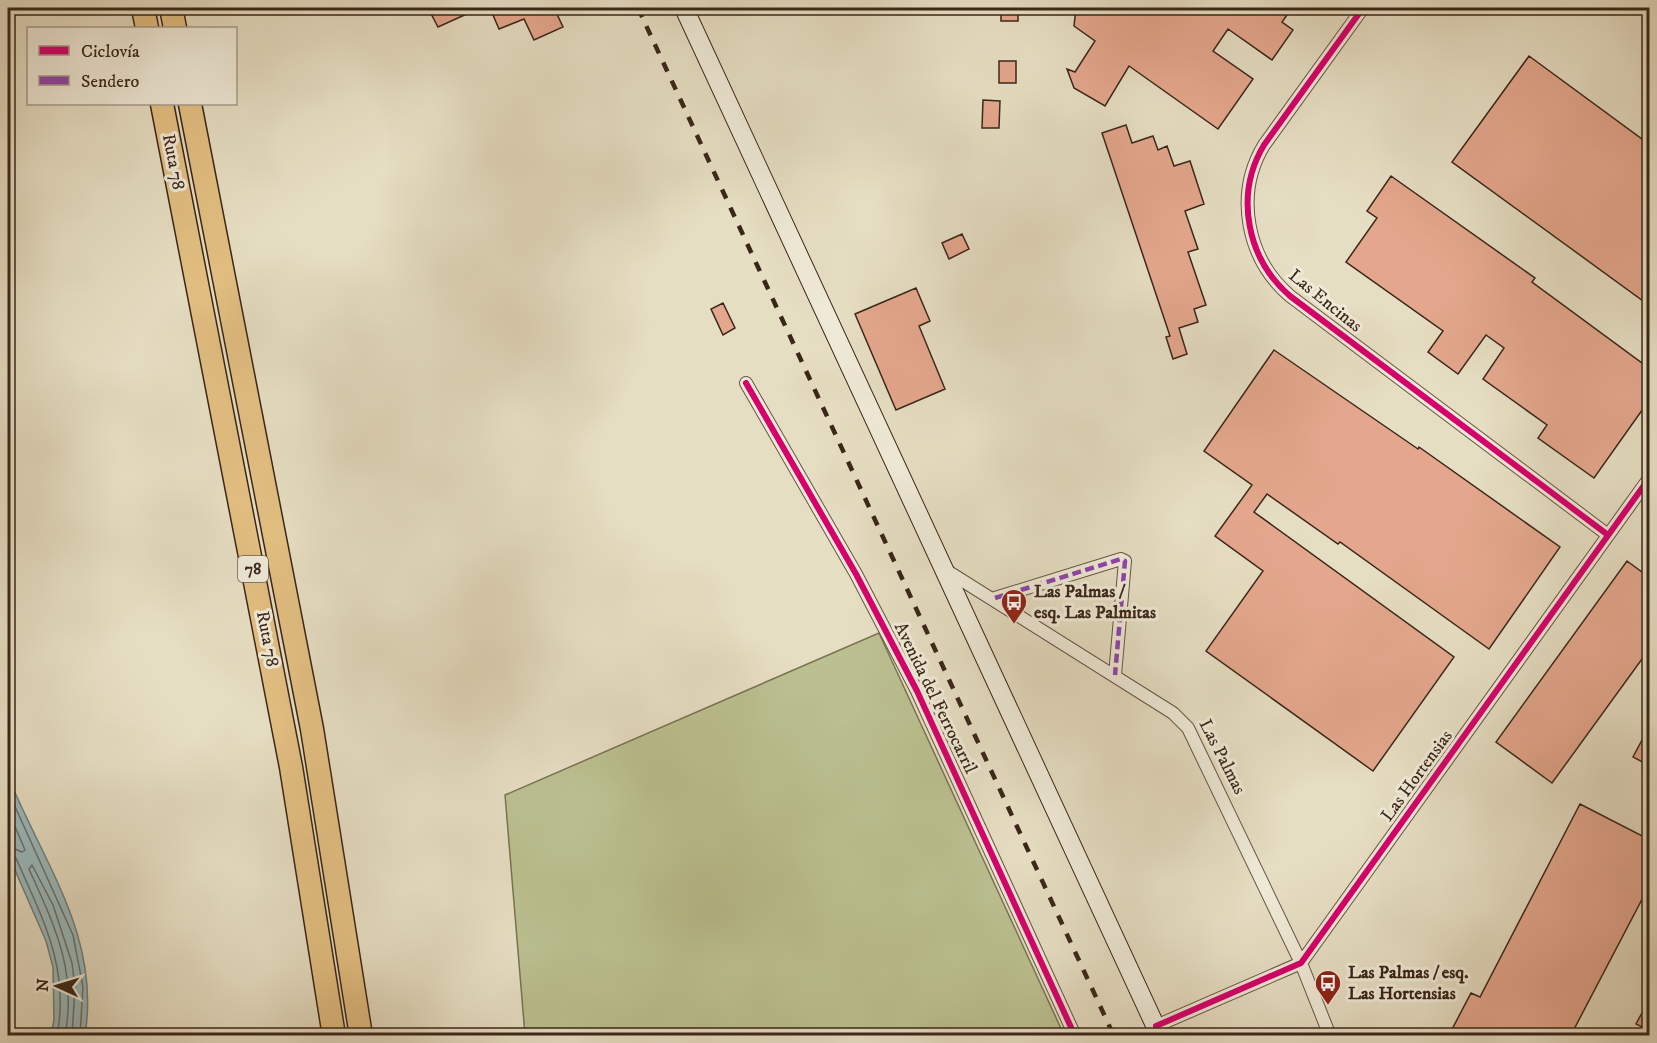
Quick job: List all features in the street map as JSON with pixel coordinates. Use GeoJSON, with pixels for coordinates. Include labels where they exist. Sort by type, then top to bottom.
{"type":"FeatureCollection","features":[{"type":"Feature","properties":{"kind":"highway"},"geometry":{"type":"LineString","coordinates":[[143,8],[147,27]]}},
{"type":"Feature","properties":{"kind":"highway"},"geometry":{"type":"LineString","coordinates":[[171,8],[175,27]]}},
{"type":"Feature","properties":{"kind":"highway","name":"Ruta 78"},"geometry":{"type":"LineString","coordinates":[[162,105],[289,756],[334,1035]]}},
{"type":"Feature","properties":{"kind":"highway","name":"Ruta 78"},"geometry":{"type":"LineString","coordinates":[[190,105],[312,729],[361,1035]]}},
{"type":"Feature","properties":{"kind":"main road"},"geometry":{"type":"LineString","coordinates":[[684,8],[1158,1031]]}},
{"type":"Feature","properties":{"kind":"street","name":"Las Encinas"},"geometry":{"type":"LineString","coordinates":[[1363,8],[1264,145],[1253,167],[1249,182],[1248,218],[1262,262],[1290,296],[1608,535]]}},
{"type":"Feature","properties":{"kind":"street","name":"Avenida del Ferrocarril"},"geometry":{"type":"LineString","coordinates":[[746,383],[856,573],[917,691],[1075,1035]]}},
{"type":"Feature","properties":{"kind":"street","name":"Las Hortensias"},"geometry":{"type":"LineString","coordinates":[[1301,963],[1608,535],[1648,484]]}},
{"type":"Feature","properties":{"kind":"street"},"geometry":{"type":"LineString","coordinates":[[994,598],[1121,559],[1125,561],[1115,675]]}},
{"type":"Feature","properties":{"kind":"street","name":"Las Palmas"},"geometry":{"type":"LineString","coordinates":[[945,569],[1173,713],[1194,736],[1301,963],[1330,1035]]}},
{"type":"Feature","properties":{"kind":"street"},"geometry":{"type":"LineString","coordinates":[[1158,1031],[1301,963]]}},
{"type":"Feature","properties":{"kind":"green space"},"geometry":{"type":"Polygon","coordinates":[[[879,633],[1064,1035],[525,1035],[505,795],[879,633]]]}},
{"type":"Feature","properties":{"kind":"water"},"geometry":{"type":"Polygon","coordinates":[[[8,766],[13,788],[56,878],[78,937],[85,968],[88,1001],[85,1035],[51,1035],[54,1020],[53,967],[46,941],[8,854],[8,766]]]}},
{"type":"Feature","properties":{"kind":"building"},"geometry":{"type":"Polygon","coordinates":[[[428,8],[480,8],[438,27],[428,8]]]}},
{"type":"Feature","properties":{"kind":"building"},"geometry":{"type":"Polygon","coordinates":[[[490,8],[554,8],[563,27],[534,40],[524,19],[499,29],[490,8]]]}},
{"type":"Feature","properties":{"kind":"building"},"geometry":{"type":"Polygon","coordinates":[[[1001,8],[1018,8],[1018,21],[1001,21],[1001,8]]]}},
{"type":"Feature","properties":{"kind":"building"},"geometry":{"type":"Polygon","coordinates":[[[1076,8],[1292,8],[1282,22],[1293,30],[1272,60],[1228,29],[1213,51],[1253,79],[1218,129],[1129,66],[1105,106],[1074,88],[1067,69],[1075,72],[1095,41],[1074,26],[1076,8]]]}},
{"type":"Feature","properties":{"kind":"building"},"geometry":{"type":"Polygon","coordinates":[[[1529,56],[1650,145],[1650,306],[1452,162],[1529,56]]]}},
{"type":"Feature","properties":{"kind":"building"},"geometry":{"type":"Polygon","coordinates":[[[999,61],[1016,61],[1016,83],[999,83],[999,61]]]}},
{"type":"Feature","properties":{"kind":"building"},"geometry":{"type":"Polygon","coordinates":[[[983,100],[1000,101],[999,128],[982,128],[983,100]]]}},
{"type":"Feature","properties":{"kind":"building"},"geometry":{"type":"Polygon","coordinates":[[[1126,125],[1132,143],[1153,136],[1158,150],[1167,146],[1174,166],[1190,161],[1204,204],[1185,211],[1198,249],[1188,252],[1206,305],[1194,309],[1198,322],[1179,328],[1187,354],[1173,359],[1166,337],[1170,336],[1102,133],[1126,125]]]}},
{"type":"Feature","properties":{"kind":"building"},"geometry":{"type":"Polygon","coordinates":[[[1391,176],[1535,278],[1532,282],[1650,369],[1650,399],[1594,478],[1538,438],[1547,425],[1483,379],[1504,348],[1486,335],[1458,374],[1428,352],[1443,331],[1346,262],[1377,218],[1367,211],[1391,176]]]}},
{"type":"Feature","properties":{"kind":"building"},"geometry":{"type":"Polygon","coordinates":[[[962,234],[969,249],[949,259],[942,243],[962,234]]]}},
{"type":"Feature","properties":{"kind":"building"},"geometry":{"type":"Polygon","coordinates":[[[916,288],[930,321],[919,326],[945,389],[896,410],[855,314],[916,288]]]}},
{"type":"Feature","properties":{"kind":"building"},"geometry":{"type":"Polygon","coordinates":[[[723,303],[735,328],[723,335],[711,309],[723,303]]]}},
{"type":"Feature","properties":{"kind":"building"},"geometry":{"type":"Polygon","coordinates":[[[1274,350],[1418,449],[1419,447],[1560,547],[1489,649],[1340,542],[1338,544],[1267,494],[1254,512],[1454,657],[1373,771],[1206,651],[1263,571],[1215,536],[1252,485],[1204,451],[1274,350]]]}},
{"type":"Feature","properties":{"kind":"building"},"geometry":{"type":"Polygon","coordinates":[[[1627,561],[1650,578],[1650,648],[1552,783],[1496,742],[1627,561]]]}},
{"type":"Feature","properties":{"kind":"building"},"geometry":{"type":"Polygon","coordinates":[[[1650,725],[1650,766],[1633,757],[1650,725]]]}},
{"type":"Feature","properties":{"kind":"building"},"geometry":{"type":"Polygon","coordinates":[[[1580,804],[1650,840],[1650,884],[1571,1035],[1449,1035],[1471,993],[1480,997],[1580,804]]]}},
{"type":"Feature","properties":{"kind":"building"},"geometry":{"type":"Polygon","coordinates":[[[1650,998],[1650,1031],[1636,1024],[1650,998]]]}},
{"type":"Feature","properties":{"kind":"railway"},"geometry":{"type":"LineString","coordinates":[[638,8],[1114,1036]]}},
{"type":"Feature","properties":{"kind":"marked path"},"geometry":{"type":"LineString","coordinates":[[995,598],[1121,559],[1125,561],[1115,675]]}},
{"type":"Feature","properties":{"kind":"cycle path"},"geometry":{"type":"LineString","coordinates":[[1363,8],[1264,145],[1255,164],[1249,184],[1248,205],[1255,245],[1275,281],[1290,296],[1608,535]]}},
{"type":"Feature","properties":{"kind":"cycle path"},"geometry":{"type":"LineString","coordinates":[[746,383],[856,574],[917,691],[1075,1036]]}},
{"type":"Feature","properties":{"kind":"cycle path"},"geometry":{"type":"LineString","coordinates":[[1156,1026],[1301,963],[1650,477]]}},
{"type":"Feature","properties":{"kind":"place","name":"Las Palmas / esq. Las Palmitas"},"geometry":{"type":"Point","coordinates":[1014,625]}},
{"type":"Feature","properties":{"kind":"place","name":"Las Palmas / esq. Las Hortensias"},"geometry":{"type":"Point","coordinates":[1328,1006]}}]}
